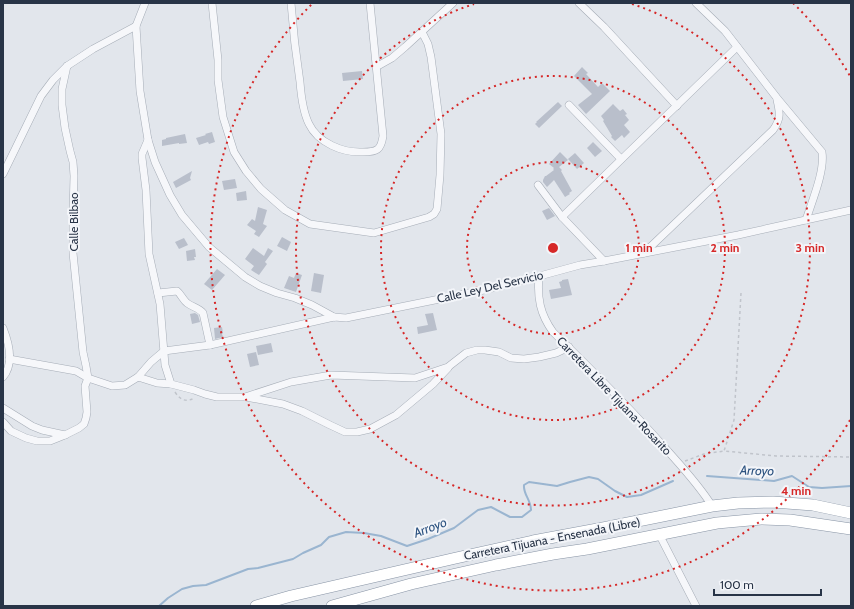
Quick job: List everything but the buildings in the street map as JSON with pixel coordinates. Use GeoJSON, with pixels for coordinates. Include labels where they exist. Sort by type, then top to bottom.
{"type":"FeatureCollection","features":[{"type":"Feature","properties":{"kind":"highway","name":"Carretera Tijuana - Ensenada (Libre)"},"geometry":{"type":"LineString","coordinates":[[256,606],[291,596],[456,558],[712,506],[738,503],[774,502],[813,505],[851,513]]}},
{"type":"Feature","properties":{"kind":"highway","name":"Carretera Tijuana - Ensenada (Libre)"},"geometry":{"type":"LineString","coordinates":[[332,606],[411,584],[496,565],[587,549],[717,523],[761,519],[790,520],[851,529]]}},
{"type":"Feature","properties":{"kind":"street"},"geometry":{"type":"LineString","coordinates":[[145,3],[136,26],[140,91],[148,140],[155,162],[170,195],[182,215],[209,247],[246,277],[260,286],[294,298],[334,317]]}},
{"type":"Feature","properties":{"kind":"street"},"geometry":{"type":"LineString","coordinates":[[212,3],[218,60],[218,80],[223,117],[234,152],[246,171],[261,189],[285,210],[310,224],[343,229],[374,233],[429,217],[434,214],[437,209],[441,134],[431,57],[428,44],[422,32]]}},
{"type":"Feature","properties":{"kind":"street"},"geometry":{"type":"LineString","coordinates":[[291,3],[295,50],[303,104],[309,124],[316,134],[328,144],[342,150],[362,152],[379,149],[382,144],[383,136],[370,3]]}},
{"type":"Feature","properties":{"kind":"street"},"geometry":{"type":"LineString","coordinates":[[376,67],[392,58],[453,3]]}},
{"type":"Feature","properties":{"kind":"street"},"geometry":{"type":"LineString","coordinates":[[579,3],[604,27],[677,106]]}},
{"type":"Feature","properties":{"kind":"street"},"geometry":{"type":"LineString","coordinates":[[696,3],[725,31],[777,98],[822,152],[823,160],[820,177],[806,220]]}},
{"type":"Feature","properties":{"kind":"street"},"geometry":{"type":"LineString","coordinates":[[3,174],[41,96],[53,80],[67,66],[93,49],[136,26]]}},
{"type":"Feature","properties":{"kind":"street"},"geometry":{"type":"LineString","coordinates":[[562,217],[737,47]]}},
{"type":"Feature","properties":{"kind":"street","name":"Calle Bilbao"},"geometry":{"type":"LineString","coordinates":[[65,435],[84,424],[87,412],[85,386],[88,378],[83,352],[73,253],[73,162],[65,128],[62,104],[62,89],[67,66]]}},
{"type":"Feature","properties":{"kind":"street"},"geometry":{"type":"LineString","coordinates":[[644,253],[773,130],[778,124],[780,115],[777,98]]}},
{"type":"Feature","properties":{"kind":"street"},"geometry":{"type":"LineString","coordinates":[[569,104],[621,159]]}},
{"type":"Feature","properties":{"kind":"street"},"geometry":{"type":"LineString","coordinates":[[148,140],[142,154],[142,158],[146,190],[149,254],[160,304],[165,365],[171,384]]}},
{"type":"Feature","properties":{"kind":"street"},"geometry":{"type":"LineString","coordinates":[[538,184],[562,217],[604,261]]}},
{"type":"Feature","properties":{"kind":"street","name":"Calle Ley Del Servicio"},"geometry":{"type":"LineString","coordinates":[[164,351],[210,345],[334,317],[346,318],[484,290],[580,265],[730,236],[851,210]]}},
{"type":"Feature","properties":{"kind":"street","name":"Carretera Libre Tijuana-Rosarito"},"geometry":{"type":"LineString","coordinates":[[539,276],[538,290],[542,314],[553,332],[624,403],[679,464],[712,506]]}},
{"type":"Feature","properties":{"kind":"street"},"geometry":{"type":"LineString","coordinates":[[158,293],[180,292],[186,302],[200,310],[203,314],[210,345]]}},
{"type":"Feature","properties":{"kind":"street"},"geometry":{"type":"LineString","coordinates":[[3,328],[8,340],[6,351],[9,359],[9,367],[3,377]]}},
{"type":"Feature","properties":{"kind":"street"},"geometry":{"type":"LineString","coordinates":[[138,377],[158,383],[171,384],[217,397],[245,396],[283,404],[302,411],[345,432],[357,432],[370,429],[396,415],[433,384],[448,367],[466,354],[477,350],[486,350],[499,352],[511,358],[524,359],[556,353],[569,347]]}},
{"type":"Feature","properties":{"kind":"street"},"geometry":{"type":"LineString","coordinates":[[9,359],[76,372],[88,378],[112,386],[125,384],[138,377],[151,362],[164,351]]}},
{"type":"Feature","properties":{"kind":"street"},"geometry":{"type":"LineString","coordinates":[[245,396],[291,382],[331,375],[415,378],[448,367]]}},
{"type":"Feature","properties":{"kind":"street"},"geometry":{"type":"LineString","coordinates":[[3,408],[32,426],[42,430],[65,435]]}},
{"type":"Feature","properties":{"kind":"street"},"geometry":{"type":"LineString","coordinates":[[3,422],[11,431],[37,441],[50,441],[65,435]]}},
{"type":"Feature","properties":{"kind":"street"},"geometry":{"type":"LineString","coordinates":[[659,534],[696,606]]}},
{"type":"Feature","properties":{"kind":"path"},"geometry":{"type":"LineString","coordinates":[[724,451],[734,420],[741,293]]}},
{"type":"Feature","properties":{"kind":"path"},"geometry":{"type":"LineString","coordinates":[[679,464],[704,454],[724,451],[776,456],[851,457]]}},
{"type":"Feature","properties":{"kind":"waterway","name":"Arroyo"},"geometry":{"type":"LineString","coordinates":[[707,476],[774,481],[792,476],[809,487],[822,488],[851,486]]}},
{"type":"Feature","properties":{"kind":"waterway","name":"Arroyo"},"geometry":{"type":"LineString","coordinates":[[159,606],[182,589],[206,585],[248,569],[293,559],[321,545],[329,537],[346,532],[381,536],[407,546],[454,528],[478,510],[491,507],[510,517],[522,517],[531,510],[524,488],[524,485],[529,482],[557,486],[589,477],[598,479],[615,491],[627,497],[641,495],[673,481]]}}]}
